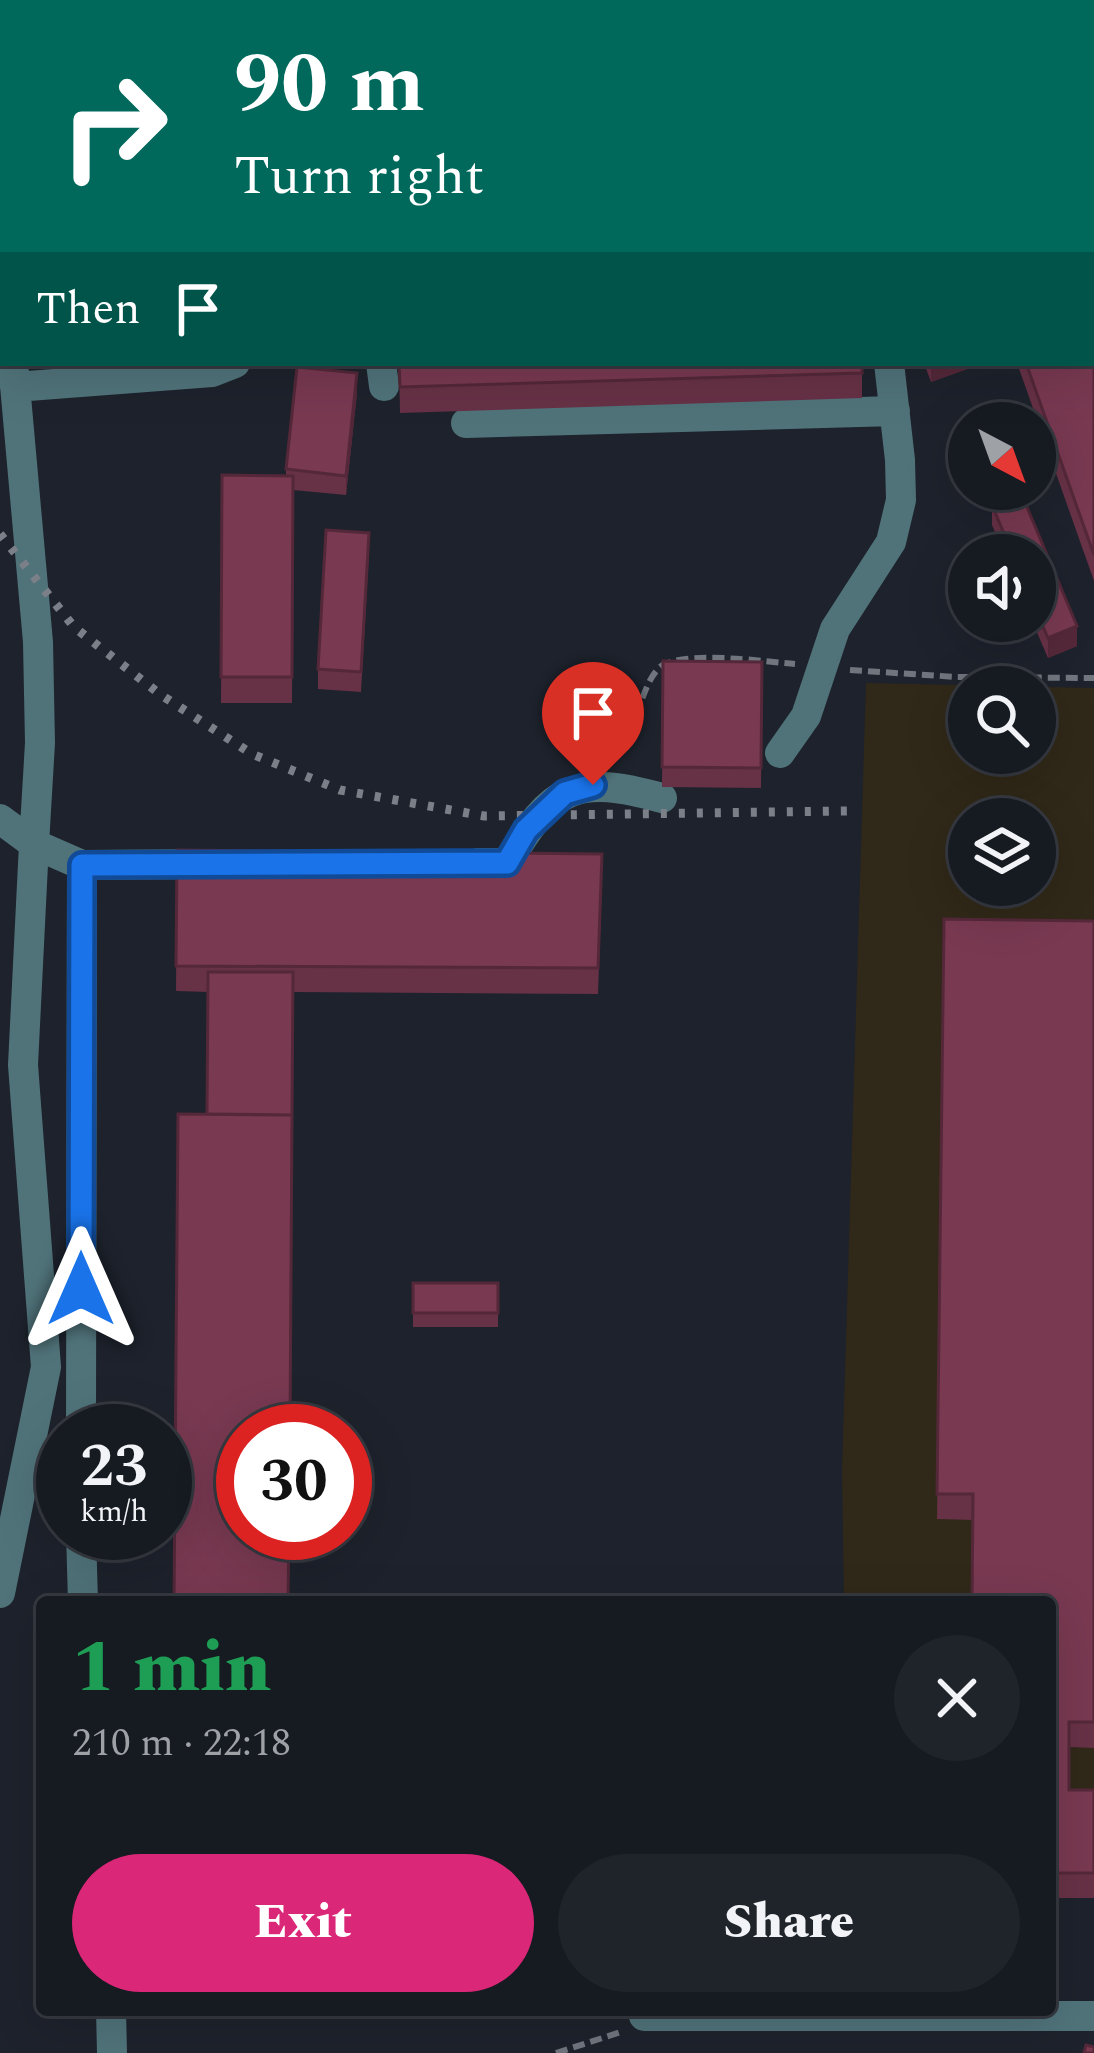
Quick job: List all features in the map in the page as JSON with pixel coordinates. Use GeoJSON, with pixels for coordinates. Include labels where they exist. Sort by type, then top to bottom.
{"type":"FeatureCollection","features":[{"type":"Feature","properties":{"kind":"street"},"geometry":{"type":"LineString","coordinates":[[0,1593],[46,1367],[23,1065],[40,743],[38,642],[14,375],[212,372],[227,366]]}},
{"type":"Feature","properties":{"kind":"street"},"geometry":{"type":"LineString","coordinates":[[780,753],[806,716],[835,629],[891,542],[901,500],[889,366]]}},
{"type":"Feature","properties":{"kind":"street"},"geometry":{"type":"LineString","coordinates":[[466,423],[895,411]]}},
{"type":"Feature","properties":{"kind":"street"},"geometry":{"type":"LineString","coordinates":[[460,863],[507,863],[526,830],[565,793],[593,785],[662,798]]}},
{"type":"Feature","properties":{"kind":"street"},"geometry":{"type":"LineString","coordinates":[[0,819],[34,844],[82,865],[247,864]]}},
{"type":"Feature","properties":{"kind":"street"},"geometry":{"type":"LineString","coordinates":[[81,1404],[82,865]]}},
{"type":"Feature","properties":{"kind":"street"},"geometry":{"type":"LineString","coordinates":[[81,1560],[83,1596]]}},
{"type":"Feature","properties":{"kind":"street"},"geometry":{"type":"LineString","coordinates":[[1056,2015],[1094,2015]]}},
{"type":"Feature","properties":{"kind":"street"},"geometry":{"type":"LineString","coordinates":[[111,2016],[112,2053]]}},
{"type":"Feature","properties":{"kind":"path"},"geometry":{"type":"LineString","coordinates":[[556,2053],[616,2035],[643,2016]]}},
{"type":"Feature","properties":{"kind":"shaded area"},"geometry":{"type":"Polygon","coordinates":[[[866,683],[948,685],[948,774],[1056,774],[1056,687],[1094,688],[1094,1898],[1056,1898],[1056,1596],[844,1596],[842,1470],[866,683]]]}},
{"type":"Feature","properties":{"kind":"building"},"geometry":{"type":"Polygon","coordinates":[[[399,366],[862,366],[862,373],[400,387],[399,366]]]}},
{"type":"Feature","properties":{"kind":"building"},"geometry":{"type":"Polygon","coordinates":[[[1027,366],[1094,366],[1094,555],[1056,448],[1056,402],[1040,402],[1027,366]]]}},
{"type":"Feature","properties":{"kind":"building"},"geometry":{"type":"Polygon","coordinates":[[[297,367],[357,373],[346,476],[286,469],[297,367]]]}},
{"type":"Feature","properties":{"kind":"building"},"geometry":{"type":"Polygon","coordinates":[[[222,475],[293,476],[292,677],[221,677],[222,475]]]}},
{"type":"Feature","properties":{"kind":"building"},"geometry":{"type":"Polygon","coordinates":[[[994,510],[1028,510],[1038,534],[1004,534],[994,510]]]}},
{"type":"Feature","properties":{"kind":"building"},"geometry":{"type":"Polygon","coordinates":[[[326,530],[369,533],[361,672],[318,669],[326,530]]]}},
{"type":"Feature","properties":{"kind":"building"},"geometry":{"type":"Polygon","coordinates":[[[1056,576],[1077,626],[1056,635],[1056,576]]]}},
{"type":"Feature","properties":{"kind":"building"},"geometry":{"type":"Polygon","coordinates":[[[663,661],[762,662],[761,768],[662,767],[663,661]]]}},
{"type":"Feature","properties":{"kind":"building"},"geometry":{"type":"Polygon","coordinates":[[[177,850],[602,854],[598,968],[176,966],[177,850]]]}},
{"type":"Feature","properties":{"kind":"building"},"geometry":{"type":"Polygon","coordinates":[[[944,919],[1094,921],[1094,1722],[1069,1722],[1069,1790],[1094,1790],[1094,1873],[1056,1873],[1056,1596],[972,1596],[973,1494],[937,1494],[944,919]]]}},
{"type":"Feature","properties":{"kind":"building"},"geometry":{"type":"Polygon","coordinates":[[[208,972],[293,972],[292,1115],[207,1114],[208,972]]]}},
{"type":"Feature","properties":{"kind":"building"},"geometry":{"type":"Polygon","coordinates":[[[178,1114],[292,1115],[290,1404],[216,1404],[216,1560],[289,1560],[288,1596],[174,1596],[174,1560],[192,1560],[192,1404],[176,1404],[178,1114]]]}},
{"type":"Feature","properties":{"kind":"building"},"geometry":{"type":"Polygon","coordinates":[[[413,1283],[498,1283],[498,1313],[413,1313],[413,1283]]]}},
{"type":"Feature","properties":{"kind":"railway"},"geometry":{"type":"LineString","coordinates":[[0,534],[74,627],[161,695],[252,754],[340,790],[484,816],[849,811]]}},
{"type":"Feature","properties":{"kind":"route"},"geometry":{"type":"LineString","coordinates":[[81,1289],[82,865],[507,863],[526,830],[565,793],[593,785]]}}]}
